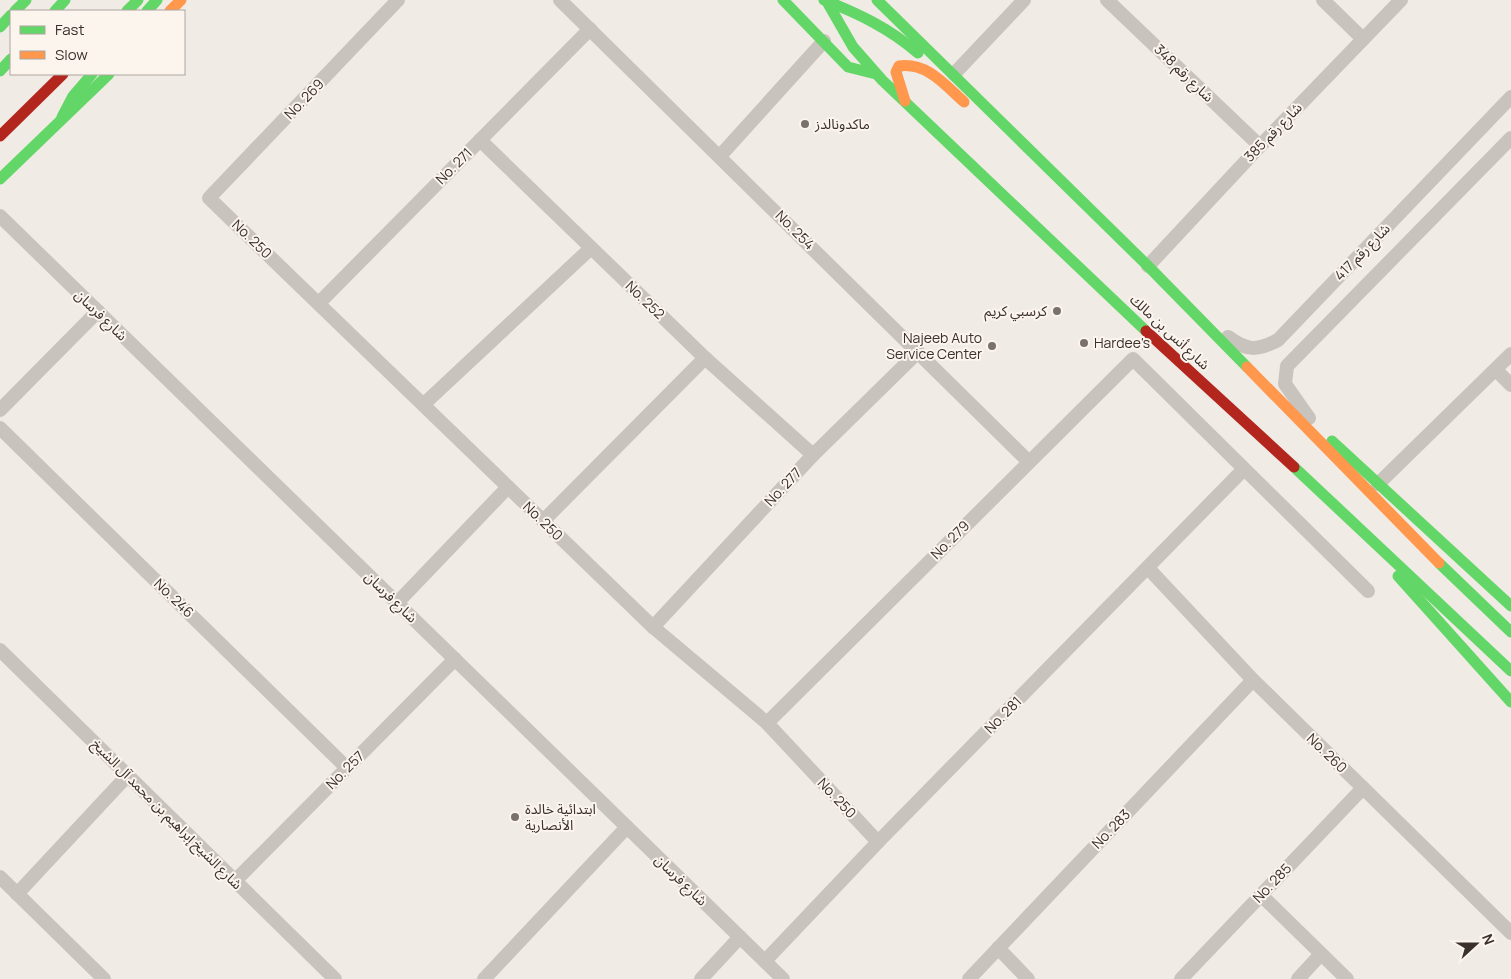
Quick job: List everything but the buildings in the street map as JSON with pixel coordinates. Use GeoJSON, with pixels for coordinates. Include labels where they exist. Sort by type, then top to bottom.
{"type":"FeatureCollection","features":[{"type":"Feature","properties":{"kind":"main road"},"geometry":{"type":"LineString","coordinates":[[16,10],[26,0]]}},
{"type":"Feature","properties":{"kind":"main road"},"geometry":{"type":"LineString","coordinates":[[56,10],[65,0]]}},
{"type":"Feature","properties":{"kind":"main road"},"geometry":{"type":"LineString","coordinates":[[128,10],[138,0]]}},
{"type":"Feature","properties":{"kind":"main road"},"geometry":{"type":"LineString","coordinates":[[148,10],[157,0]]}},
{"type":"Feature","properties":{"kind":"main road"},"geometry":{"type":"LineString","coordinates":[[171,10],[181,0]]}},
{"type":"Feature","properties":{"kind":"main road"},"geometry":{"type":"LineString","coordinates":[[783,0],[848,67],[876,74]]}},
{"type":"Feature","properties":{"kind":"main road"},"geometry":{"type":"LineString","coordinates":[[825,0],[860,14],[897,35],[1009,129]]}},
{"type":"Feature","properties":{"kind":"main road","name":"شارع أنس بن مالك"},"geometry":{"type":"LineString","coordinates":[[825,0],[853,47],[876,74],[1148,333],[1511,671]]}},
{"type":"Feature","properties":{"kind":"main road","name":"شارع أنس بن مالك"},"geometry":{"type":"LineString","coordinates":[[878,0],[1148,266],[1282,404],[1511,632]]}},
{"type":"Feature","properties":{"kind":"main road"},"geometry":{"type":"LineString","coordinates":[[0,27],[10,16]]}},
{"type":"Feature","properties":{"kind":"main road"},"geometry":{"type":"LineString","coordinates":[[0,71],[10,60]]}},
{"type":"Feature","properties":{"kind":"main road"},"geometry":{"type":"LineString","coordinates":[[905,102],[896,72],[899,66],[905,64],[922,67],[1065,184]]}},
{"type":"Feature","properties":{"kind":"main road"},"geometry":{"type":"LineString","coordinates":[[0,136],[62,75]]}},
{"type":"Feature","properties":{"kind":"main road"},"geometry":{"type":"LineString","coordinates":[[62,117],[73,96],[91,75]]}},
{"type":"Feature","properties":{"kind":"main road"},"geometry":{"type":"LineString","coordinates":[[0,179],[62,117],[108,75]]}},
{"type":"Feature","properties":{"kind":"main road"},"geometry":{"type":"LineString","coordinates":[[1282,404],[1313,422],[1511,606]]}},
{"type":"Feature","properties":{"kind":"main road"},"geometry":{"type":"LineString","coordinates":[[1328,499],[1511,702]]}},
{"type":"Feature","properties":{"kind":"street","name":"No. 269"},"geometry":{"type":"LineString","coordinates":[[209,198],[398,0]]}},
{"type":"Feature","properties":{"kind":"street","name":"No. 254"},"geometry":{"type":"LineString","coordinates":[[560,0],[1029,462]]}},
{"type":"Feature","properties":{"kind":"street"},"geometry":{"type":"LineString","coordinates":[[954,74],[1024,0]]}},
{"type":"Feature","properties":{"kind":"street","name":"شارع رقم 348"},"geometry":{"type":"LineString","coordinates":[[1107,0],[1260,146]]}},
{"type":"Feature","properties":{"kind":"street"},"geometry":{"type":"LineString","coordinates":[[1324,0],[1363,39]]}},
{"type":"Feature","properties":{"kind":"street","name":"شارع رقم 385"},"geometry":{"type":"LineString","coordinates":[[1148,266],[1260,146],[1401,0]]}},
{"type":"Feature","properties":{"kind":"street","name":"No. 271"},"geometry":{"type":"LineString","coordinates":[[319,303],[590,29]]}},
{"type":"Feature","properties":{"kind":"street"},"geometry":{"type":"LineString","coordinates":[[720,156],[824,41]]}},
{"type":"Feature","properties":{"kind":"street","name":"شارع رقم 417"},"geometry":{"type":"LineString","coordinates":[[1196,316],[1241,346],[1262,348],[1278,340],[1511,98]]}},
{"type":"Feature","properties":{"kind":"street","name":"شارع رقم 417"},"geometry":{"type":"LineString","coordinates":[[1313,422],[1285,384],[1287,366],[1511,138]]}},
{"type":"Feature","properties":{"kind":"street","name":"No. 252"},"geometry":{"type":"LineString","coordinates":[[480,140],[705,358],[813,455]]}},
{"type":"Feature","properties":{"kind":"street","name":"No. 250"},"geometry":{"type":"LineString","coordinates":[[209,198],[653,627],[767,723],[878,842]]}},
{"type":"Feature","properties":{"kind":"street","name":"شارع فرسان"},"geometry":{"type":"LineString","coordinates":[[0,216],[783,979]]}},
{"type":"Feature","properties":{"kind":"street"},"geometry":{"type":"LineString","coordinates":[[424,404],[590,248]]}},
{"type":"Feature","properties":{"kind":"street"},"geometry":{"type":"LineString","coordinates":[[0,410],[98,311]]}},
{"type":"Feature","properties":{"kind":"street","name":"No. 277"},"geometry":{"type":"LineString","coordinates":[[653,627],[813,455],[918,352]]}},
{"type":"Feature","properties":{"kind":"street"},"geometry":{"type":"LineString","coordinates":[[1378,484],[1511,354]]}},
{"type":"Feature","properties":{"kind":"street"},"geometry":{"type":"LineString","coordinates":[[543,521],[705,358]]}},
{"type":"Feature","properties":{"kind":"street","name":"No. 279"},"geometry":{"type":"LineString","coordinates":[[767,723],[1134,359],[1243,470]]}},
{"type":"Feature","properties":{"kind":"street"},"geometry":{"type":"LineString","coordinates":[[1496,370],[1511,385]]}},
{"type":"Feature","properties":{"kind":"street","name":"No. 246"},"geometry":{"type":"LineString","coordinates":[[0,428],[347,768]]}},
{"type":"Feature","properties":{"kind":"street"},"geometry":{"type":"LineString","coordinates":[[1243,470],[1368,591]]}},
{"type":"Feature","properties":{"kind":"street","name":"No. 281"},"geometry":{"type":"LineString","coordinates":[[765,961],[878,842],[1243,470]]}},
{"type":"Feature","properties":{"kind":"street"},"geometry":{"type":"LineString","coordinates":[[397,603],[508,487]]}},
{"type":"Feature","properties":{"kind":"street","name":"No. 260"},"geometry":{"type":"LineString","coordinates":[[1148,568],[1253,680],[1511,933]]}},
{"type":"Feature","properties":{"kind":"street","name":"شارع الشيخ إبراهيم بن محمد آل الشيخ"},"geometry":{"type":"LineString","coordinates":[[0,650],[335,979]]}},
{"type":"Feature","properties":{"kind":"street","name":"No. 257"},"geometry":{"type":"LineString","coordinates":[[235,881],[455,659]]}},
{"type":"Feature","properties":{"kind":"street","name":"No. 283"},"geometry":{"type":"LineString","coordinates":[[969,979],[1253,680]]}},
{"type":"Feature","properties":{"kind":"street"},"geometry":{"type":"LineString","coordinates":[[17,894],[128,775]]}},
{"type":"Feature","properties":{"kind":"street","name":"No. 285"},"geometry":{"type":"LineString","coordinates":[[1181,979],[1363,788]]}},
{"type":"Feature","properties":{"kind":"street"},"geometry":{"type":"LineString","coordinates":[[484,979],[627,827]]}},
{"type":"Feature","properties":{"kind":"street"},"geometry":{"type":"LineString","coordinates":[[0,877],[103,979]]}},
{"type":"Feature","properties":{"kind":"street"},"geometry":{"type":"LineString","coordinates":[[1261,895],[1346,979]]}},
{"type":"Feature","properties":{"kind":"street"},"geometry":{"type":"LineString","coordinates":[[701,979],[740,937]]}},
{"type":"Feature","properties":{"kind":"street"},"geometry":{"type":"LineString","coordinates":[[998,948],[1028,979]]}},
{"type":"Feature","properties":{"kind":"street"},"geometry":{"type":"LineString","coordinates":[[1298,979],[1322,954]]}},
{"type":"Feature","properties":{"kind":"traffic: fast"},"geometry":{"type":"LineString","coordinates":[[16,10],[26,0]]}},
{"type":"Feature","properties":{"kind":"traffic: fast"},"geometry":{"type":"LineString","coordinates":[[56,10],[65,0]]}},
{"type":"Feature","properties":{"kind":"traffic: fast"},"geometry":{"type":"LineString","coordinates":[[128,10],[138,0]]}},
{"type":"Feature","properties":{"kind":"traffic: fast"},"geometry":{"type":"LineString","coordinates":[[148,10],[157,0]]}},
{"type":"Feature","properties":{"kind":"traffic: fast"},"geometry":{"type":"LineString","coordinates":[[783,0],[848,67],[876,74]]}},
{"type":"Feature","properties":{"kind":"traffic: fast"},"geometry":{"type":"LineString","coordinates":[[824,0],[873,22],[896,36],[918,53]]}},
{"type":"Feature","properties":{"kind":"traffic: fast"},"geometry":{"type":"LineString","coordinates":[[826,0],[853,47],[882,80],[1146,331]]}},
{"type":"Feature","properties":{"kind":"traffic: fast"},"geometry":{"type":"LineString","coordinates":[[877,0],[1148,266],[1247,367]]}},
{"type":"Feature","properties":{"kind":"traffic: fast"},"geometry":{"type":"LineString","coordinates":[[0,27],[10,16]]}},
{"type":"Feature","properties":{"kind":"traffic: fast"},"geometry":{"type":"LineString","coordinates":[[0,71],[10,60]]}},
{"type":"Feature","properties":{"kind":"traffic: fast"},"geometry":{"type":"LineString","coordinates":[[62,117],[73,96],[91,75]]}},
{"type":"Feature","properties":{"kind":"traffic: fast"},"geometry":{"type":"LineString","coordinates":[[0,179],[108,75]]}},
{"type":"Feature","properties":{"kind":"traffic: fast"},"geometry":{"type":"LineString","coordinates":[[1332,441],[1511,606]]}},
{"type":"Feature","properties":{"kind":"traffic: fast"},"geometry":{"type":"LineString","coordinates":[[1294,467],[1511,671]]}},
{"type":"Feature","properties":{"kind":"traffic: fast"},"geometry":{"type":"LineString","coordinates":[[1439,563],[1511,632]]}},
{"type":"Feature","properties":{"kind":"traffic: fast"},"geometry":{"type":"LineString","coordinates":[[1398,576],[1511,702]]}},
{"type":"Feature","properties":{"kind":"traffic: slow"},"geometry":{"type":"LineString","coordinates":[[171,10],[181,0]]}},
{"type":"Feature","properties":{"kind":"traffic: slow"},"geometry":{"type":"LineString","coordinates":[[905,101],[896,72],[899,66],[909,66],[927,71],[964,102]]}},
{"type":"Feature","properties":{"kind":"traffic: slow"},"geometry":{"type":"LineString","coordinates":[[1247,367],[1439,563]]}},
{"type":"Feature","properties":{"kind":"traffic: jam"},"geometry":{"type":"LineString","coordinates":[[0,136],[62,75]]}},
{"type":"Feature","properties":{"kind":"traffic: jam"},"geometry":{"type":"LineString","coordinates":[[1146,331],[1294,467]]}},
{"type":"Feature","properties":{"kind":"place","name":"ماكدونالدز"},"geometry":{"type":"Point","coordinates":[805,124]}},
{"type":"Feature","properties":{"kind":"place","name":"كرسبي كريم"},"geometry":{"type":"Point","coordinates":[1057,311]}},
{"type":"Feature","properties":{"kind":"place","name":"Hardee's"},"geometry":{"type":"Point","coordinates":[1084,343]}},
{"type":"Feature","properties":{"kind":"place","name":"Najeeb Auto Service Center"},"geometry":{"type":"Point","coordinates":[992,346]}},
{"type":"Feature","properties":{"kind":"place","name":"ابتدائية خالدة الأنصارية"},"geometry":{"type":"Point","coordinates":[515,817]}}]}
